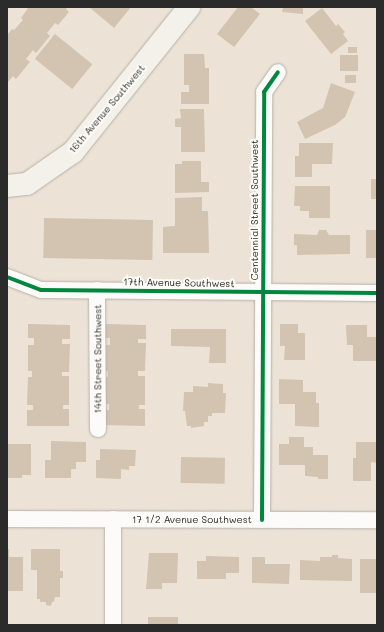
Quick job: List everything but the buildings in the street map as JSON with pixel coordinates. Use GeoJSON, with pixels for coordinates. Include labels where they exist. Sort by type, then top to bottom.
{"type":"FeatureCollection","features":[{"type":"Feature","properties":{"kind":"street","name":"16th Avenue Southwest"},"geometry":{"type":"LineString","coordinates":[[7,186],[27,184],[73,152],[189,7]]}},
{"type":"Feature","properties":{"kind":"street","name":"Centennial Street Southwest"},"geometry":{"type":"LineString","coordinates":[[262,520],[264,92],[278,72]]}},
{"type":"Feature","properties":{"kind":"street","name":"17th Avenue Southwest"},"geometry":{"type":"LineString","coordinates":[[7,277],[41,290],[377,293]]}},
{"type":"Feature","properties":{"kind":"street","name":"14th Street Southwest"},"geometry":{"type":"LineString","coordinates":[[97,290],[98,429]]}},
{"type":"Feature","properties":{"kind":"street","name":"17 1/2 Avenue Southwest"},"geometry":{"type":"LineString","coordinates":[[7,519],[377,520]]}},
{"type":"Feature","properties":{"kind":"street"},"geometry":{"type":"LineString","coordinates":[[113,519],[113,625]]}},
{"type":"Feature","properties":{"kind":"cycle path"},"geometry":{"type":"LineString","coordinates":[[262,520],[264,92],[278,72]]}},
{"type":"Feature","properties":{"kind":"cycle path"},"geometry":{"type":"LineString","coordinates":[[7,277],[41,290],[377,293]]}}]}
